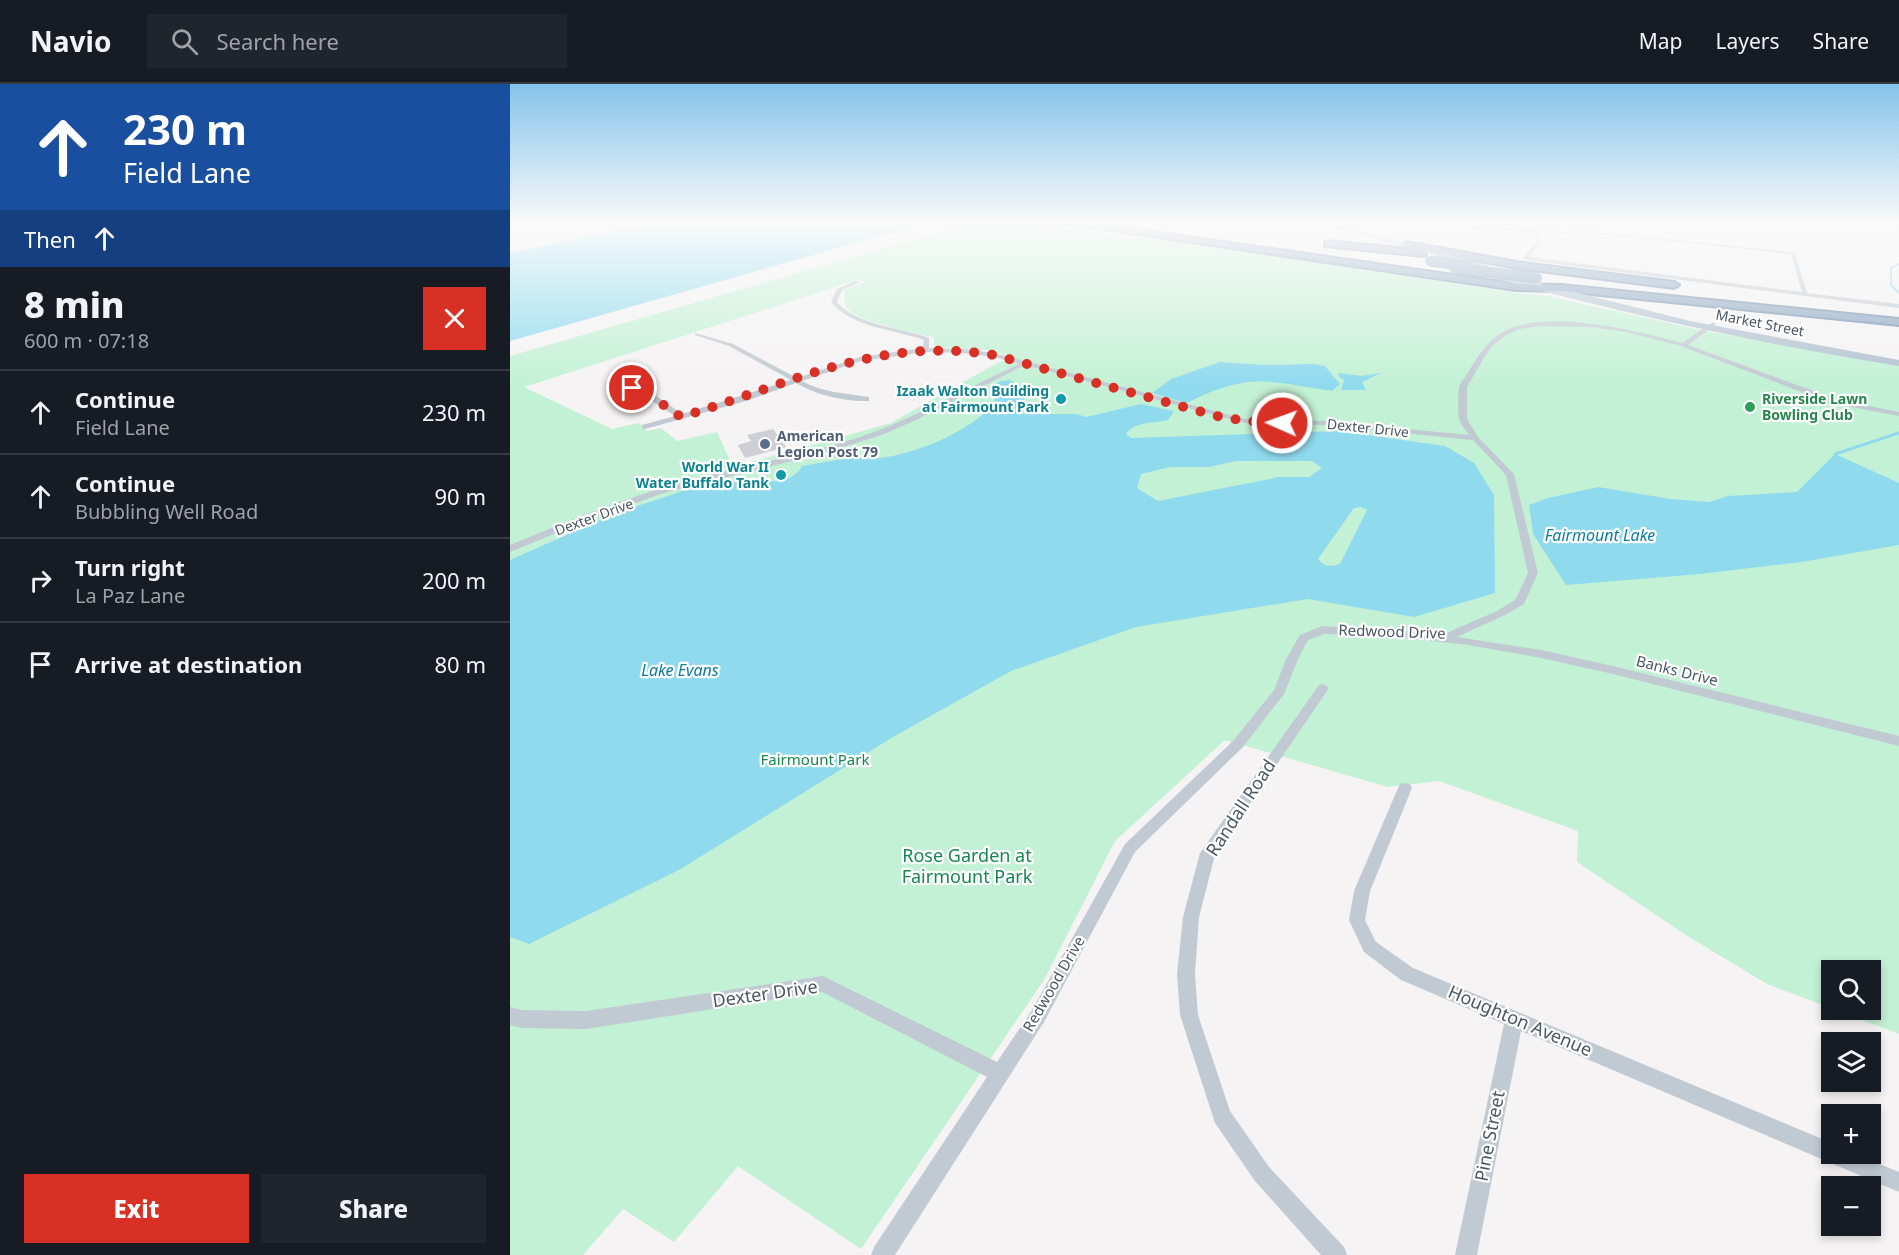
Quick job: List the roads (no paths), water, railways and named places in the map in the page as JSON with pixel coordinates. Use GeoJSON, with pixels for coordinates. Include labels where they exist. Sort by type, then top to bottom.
{"type":"FeatureCollection","features":[{"type":"Feature","properties":{"kind":"highway"},"geometry":{"type":"LineString","coordinates":[[1446,277],[1505,286],[1538,283],[1899,321]]}},
{"type":"Feature","properties":{"kind":"highway"},"geometry":{"type":"LineString","coordinates":[[1502,277],[1561,288],[1623,295],[1899,321]]}},
{"type":"Feature","properties":{"kind":"highway"},"geometry":{"type":"LineString","coordinates":[[1567,277],[1897,310]]}},
{"type":"Feature","properties":{"kind":"highway"},"geometry":{"type":"LineString","coordinates":[[1615,277],[1897,310]]}},
{"type":"Feature","properties":{"kind":"highway"},"geometry":{"type":"LineString","coordinates":[[1610,302],[1601,296],[1623,295]]}},
{"type":"Feature","properties":{"kind":"main road","name":"Market Street"},"geometry":{"type":"LineString","coordinates":[[1514,277],[1711,326],[1899,361]]}},
{"type":"Feature","properties":{"kind":"main road","name":"Market Street"},"geometry":{"type":"LineString","coordinates":[[1514,277],[1711,326]]}},
{"type":"Feature","properties":{"kind":"street"},"geometry":{"type":"LineString","coordinates":[[1671,277],[1805,294],[1897,310]]}},
{"type":"Feature","properties":{"kind":"street"},"geometry":{"type":"LineString","coordinates":[[1800,277],[1805,294]]}},
{"type":"Feature","properties":{"kind":"street"},"geometry":{"type":"LineString","coordinates":[[857,282],[840,289],[834,302],[837,308],[849,315],[927,339],[926,350]]}},
{"type":"Feature","properties":{"kind":"street","name":"Redwood Drive"},"geometry":{"type":"LineString","coordinates":[[882,1255],[1038,1016],[1130,848],[1238,744],[1280,691],[1292,659],[1304,638],[1322,630],[1446,637],[1501,613],[1520,602],[1533,573],[1510,474],[1475,438],[1463,419],[1463,387],[1491,344],[1519,327],[1540,324],[1590,325],[1626,330],[1683,345],[1833,401],[1899,414]]}},
{"type":"Feature","properties":{"kind":"street"},"geometry":{"type":"LineString","coordinates":[[1683,345],[1711,326]]}},
{"type":"Feature","properties":{"kind":"street"},"geometry":{"type":"LineString","coordinates":[[697,334],[731,345],[793,380],[832,395],[866,399]]}},
{"type":"Feature","properties":{"kind":"street"},"geometry":{"type":"LineString","coordinates":[[645,427],[860,358],[926,350],[964,351],[994,355],[1023,364]]}},
{"type":"Feature","properties":{"kind":"street","name":"Dexter Drive"},"geometry":{"type":"LineString","coordinates":[[510,549],[608,510],[709,478],[879,433],[927,413],[975,385],[1023,364],[1245,421],[1324,423],[1475,438]]}},
{"type":"Feature","properties":{"kind":"street"},"geometry":{"type":"LineString","coordinates":[[611,380],[652,397],[681,417]]}},
{"type":"Feature","properties":{"kind":"street","name":"Banks Drive"},"geometry":{"type":"LineString","coordinates":[[1446,637],[1603,669],[1899,741]]}},
{"type":"Feature","properties":{"kind":"street","name":"Randall Road"},"geometry":{"type":"LineString","coordinates":[[1323,688],[1208,854],[1191,917],[1186,974],[1189,1015],[1222,1116],[1262,1174],[1336,1255]]}},
{"type":"Feature","properties":{"kind":"street","name":"Houghton Avenue"},"geometry":{"type":"LineString","coordinates":[[1405,788],[1362,891],[1357,920],[1370,947],[1407,974],[1821,1148]]}},
{"type":"Feature","properties":{"kind":"street","name":"Dexter Drive"},"geometry":{"type":"LineString","coordinates":[[510,1016],[522,1019],[586,1020],[823,984],[1000,1073]]}},
{"type":"Feature","properties":{"kind":"street","name":"Pine Street"},"geometry":{"type":"LineString","coordinates":[[1466,1255],[1514,1018]]}},
{"type":"Feature","properties":{"kind":"street","name":"Houghton Avenue"},"geometry":{"type":"LineString","coordinates":[[1857,1164],[1899,1182]]}},
{"type":"Feature","properties":{"kind":"water"},"geometry":{"type":"Polygon","coordinates":[[[510,277],[737,277],[510,341],[510,277]]]}},
{"type":"Feature","properties":{"kind":"water"},"geometry":{"type":"Polygon","coordinates":[[[1220,362],[1264,365],[1315,364],[1325,366],[1340,384],[1332,391],[1274,382],[1243,383],[1208,393],[1187,403],[1152,393],[1171,379],[1220,362]]]}},
{"type":"Feature","properties":{"kind":"water"},"geometry":{"type":"Polygon","coordinates":[[[1339,373],[1362,376],[1381,373],[1362,382],[1366,390],[1341,390],[1344,380],[1338,376],[1339,373]]]}},
{"type":"Feature","properties":{"kind":"water","name":"Lake Evans"},"geometry":{"type":"Polygon","coordinates":[[[1010,380],[1028,390],[1018,412],[1024,414],[1077,414],[1086,417],[1141,404],[1174,411],[1168,420],[1145,424],[1129,430],[1126,434],[1131,438],[1338,431],[1445,446],[1474,463],[1494,495],[1495,593],[1414,617],[1308,599],[1136,627],[1011,671],[893,737],[679,870],[529,944],[510,937],[510,560],[616,513],[683,491],[757,478],[769,481],[782,480],[794,475],[802,466],[848,458],[880,458],[926,446],[957,432],[984,413],[995,403],[993,387],[1000,381],[1010,380]],[[1236,461],[1209,467],[1170,467],[1141,474],[1137,488],[1158,501],[1279,477],[1309,477],[1322,468],[1312,461],[1236,461]],[[1361,507],[1354,508],[1318,559],[1323,564],[1330,566],[1340,564],[1367,510],[1361,507]]]}},
{"type":"Feature","properties":{"kind":"water","name":"Fairmount Lake"},"geometry":{"type":"Polygon","coordinates":[[[1835,454],[1899,483],[1899,545],[1802,562],[1700,574],[1566,585],[1533,534],[1529,505],[1548,498],[1598,487],[1671,499],[1709,502],[1728,496],[1797,492],[1835,454]]]}},
{"type":"Feature","properties":{"kind":"waterway"},"geometry":{"type":"LineString","coordinates":[[1891,277],[1891,285],[1899,293]]}},
{"type":"Feature","properties":{"kind":"waterway"},"geometry":{"type":"LineString","coordinates":[[1835,454],[1899,433]]}},
{"type":"Feature","properties":{"kind":"place","name":"Izaak Walton Building at Fairmount Park"},"geometry":{"type":"Point","coordinates":[1061,399]}},
{"type":"Feature","properties":{"kind":"place","name":"Riverside Lawn Bowling Club"},"geometry":{"type":"Point","coordinates":[1750,407]}},
{"type":"Feature","properties":{"kind":"place","name":"American Legion Post 79"},"geometry":{"type":"Point","coordinates":[765,444]}},
{"type":"Feature","properties":{"kind":"place","name":"World War II Water Buffalo Tank"},"geometry":{"type":"Point","coordinates":[781,475]}},
{"type":"Feature","properties":{"kind":"park label","name":"Fairmount Park"},"geometry":{"type":"Point","coordinates":[815,760]}},
{"type":"Feature","properties":{"kind":"park label","name":"Rose Garden at Fairmount Park"},"geometry":{"type":"Point","coordinates":[967,866]}}]}
